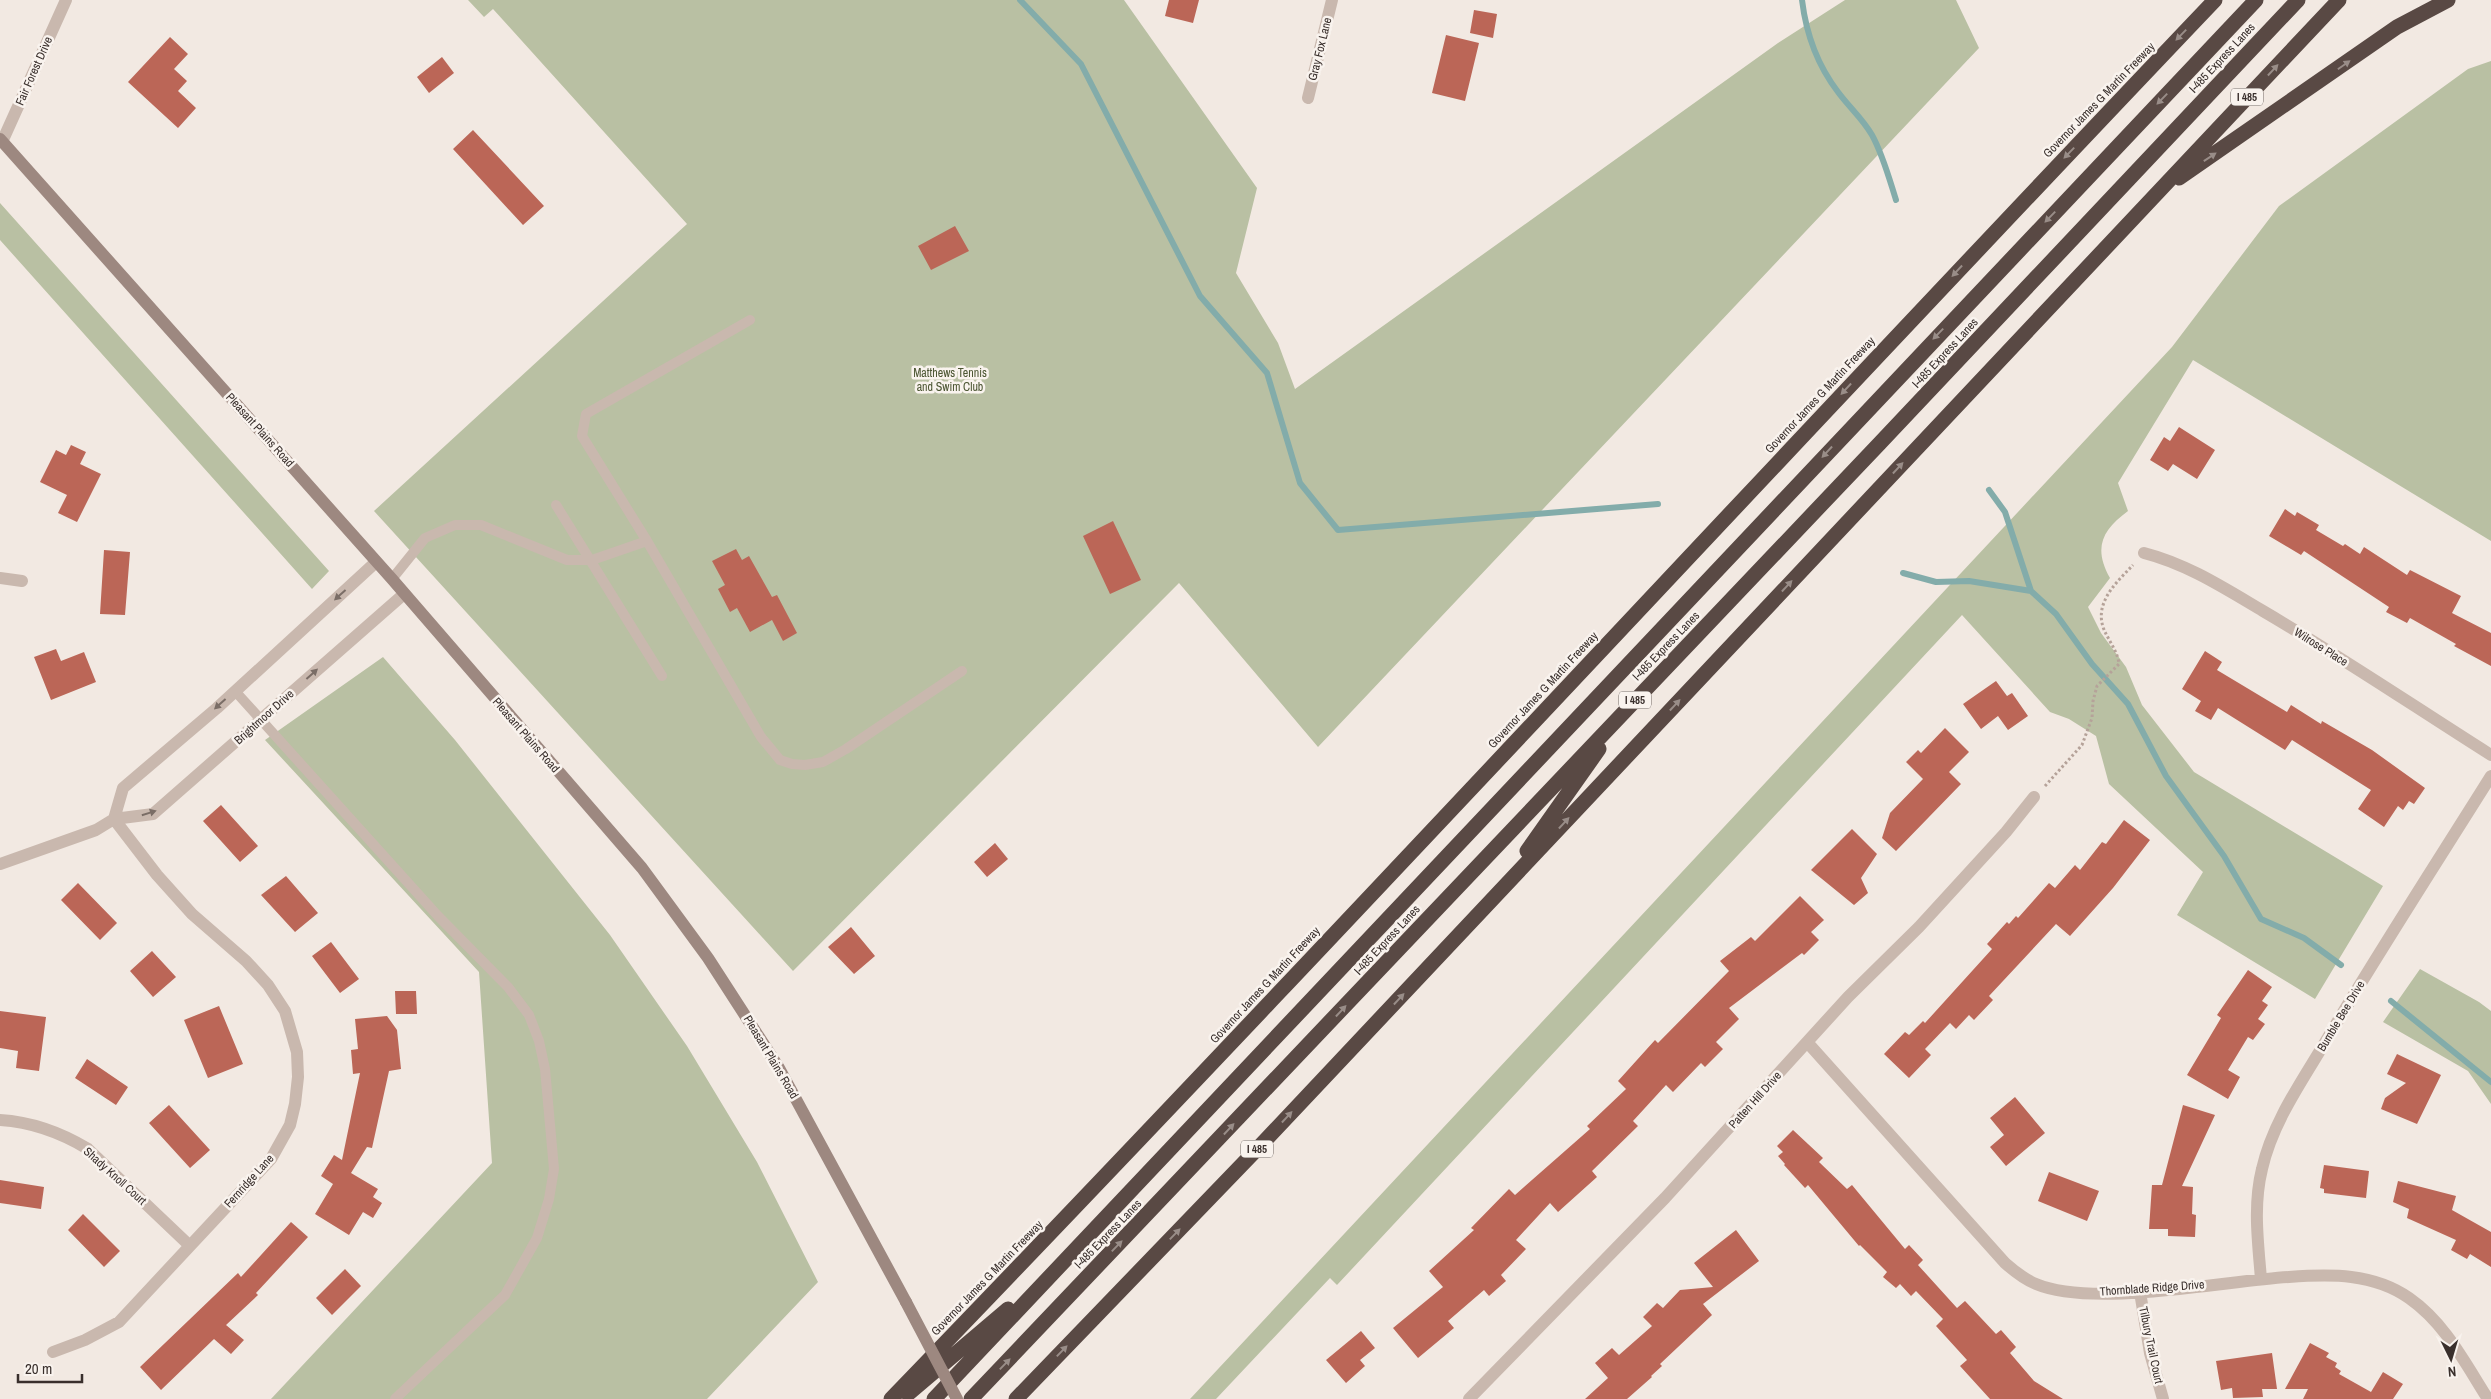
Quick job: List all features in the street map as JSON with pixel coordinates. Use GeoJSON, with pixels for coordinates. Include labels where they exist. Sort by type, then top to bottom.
{"type":"FeatureCollection","features":[{"type":"Feature","properties":{"kind":"highway","name":"Governor James G Martin Freeway"},"geometry":{"type":"LineString","coordinates":[[891,1399],[1110,1172],[1747,494],[2215,0]]}},
{"type":"Feature","properties":{"kind":"highway","name":"I-485 Express Lanes"},"geometry":{"type":"LineString","coordinates":[[934,1399],[1612,679],[2256,0]]}},
{"type":"Feature","properties":{"kind":"highway","name":"I-485 Express Lanes"},"geometry":{"type":"LineString","coordinates":[[971,1399],[2298,0]]}},
{"type":"Feature","properties":{"kind":"highway","name":"I 485"},"geometry":{"type":"LineString","coordinates":[[1016,1399],[1495,897],[2339,0]]}},
{"type":"Feature","properties":{"kind":"highway"},"geometry":{"type":"LineString","coordinates":[[2155,194],[2396,28],[2448,0]]}},
{"type":"Feature","properties":{"kind":"highway"},"geometry":{"type":"LineString","coordinates":[[1495,897],[1629,706]]}},
{"type":"Feature","properties":{"kind":"highway"},"geometry":{"type":"LineString","coordinates":[[902,1399],[1065,1261]]}},
{"type":"Feature","properties":{"kind":"street","name":"Fair Forest Drive"},"geometry":{"type":"LineString","coordinates":[[1,141],[66,0]]}},
{"type":"Feature","properties":{"kind":"street","name":"Gray Fox Lane"},"geometry":{"type":"LineString","coordinates":[[1308,98],[1332,0]]}},
{"type":"Feature","properties":{"kind":"street","name":"Pleasant Plains Road"},"geometry":{"type":"LineString","coordinates":[[1,141],[392,579],[642,868],[708,958],[779,1068],[957,1399]]}},
{"type":"Feature","properties":{"kind":"street","name":"Wilrose Place"},"geometry":{"type":"LineString","coordinates":[[2144,553],[2170,560],[2199,573],[2292,628],[2491,755]]}},
{"type":"Feature","properties":{"kind":"street"},"geometry":{"type":"LineString","coordinates":[[114,819],[123,788],[235,691],[376,562]]}},
{"type":"Feature","properties":{"kind":"street"},"geometry":{"type":"LineString","coordinates":[[0,578],[22,581]]}},
{"type":"Feature","properties":{"kind":"street","name":"Brightmoor Drive"},"geometry":{"type":"LineString","coordinates":[[0,864],[96,830],[114,819],[153,814],[404,594]]}},
{"type":"Feature","properties":{"kind":"street","name":"Bumble Bee Drive"},"geometry":{"type":"LineString","coordinates":[[2261,1278],[2256,1219],[2257,1190],[2271,1140],[2286,1107],[2364,977],[2491,776]]}},
{"type":"Feature","properties":{"kind":"street","name":"Patten Hill Drive"},"geometry":{"type":"LineString","coordinates":[[1469,1399],[1665,1198],[1807,1042],[2006,832],[2034,797]]}},
{"type":"Feature","properties":{"kind":"street","name":"Fernridge Lane"},"geometry":{"type":"LineString","coordinates":[[53,1352],[85,1340],[119,1322],[271,1159],[290,1125],[295,1104],[298,1077],[297,1052],[285,1011],[268,985],[246,961],[192,914],[157,875],[114,819]]}},
{"type":"Feature","properties":{"kind":"street","name":"Thornblade Ridge Drive"},"geometry":{"type":"LineString","coordinates":[[1807,1042],[2004,1263],[2018,1274],[2037,1284],[2066,1291],[2140,1292],[2261,1278],[2346,1274],[2379,1283],[2409,1297],[2437,1322],[2446,1333],[2488,1399]]}},
{"type":"Feature","properties":{"kind":"street","name":"Shady Knoll Court"},"geometry":{"type":"LineString","coordinates":[[0,1120],[30,1123],[69,1138],[88,1149],[189,1245]]}},
{"type":"Feature","properties":{"kind":"street","name":"Tilbury Trail Court"},"geometry":{"type":"LineString","coordinates":[[2140,1292],[2150,1353],[2163,1399]]}},
{"type":"Feature","properties":{"kind":"lane"},"geometry":{"type":"LineString","coordinates":[[750,320],[586,414],[582,436],[647,541],[761,737],[780,760],[792,764],[805,765],[823,762],[846,750],[962,671]]}},
{"type":"Feature","properties":{"kind":"lane"},"geometry":{"type":"LineString","coordinates":[[556,506],[592,560],[662,676]]}},
{"type":"Feature","properties":{"kind":"lane"},"geometry":{"type":"LineString","coordinates":[[392,579],[425,538],[455,524],[481,525],[567,560],[592,560],[647,541]]}},
{"type":"Feature","properties":{"kind":"lane"},"geometry":{"type":"LineString","coordinates":[[235,691],[438,916],[508,987],[529,1015],[539,1041],[545,1069],[554,1169],[549,1199],[537,1238],[505,1295],[395,1399]]}},
{"type":"Feature","properties":{"kind":"path"},"geometry":{"type":"LineString","coordinates":[[2034,797],[2082,745],[2092,718],[2095,692],[2101,681],[2118,664],[2118,659],[2104,629],[2103,602],[2108,592],[2144,553]]}},
{"type":"Feature","properties":{"kind":"green space","name":"Matthews Tennis and Swim Club"},"geometry":{"type":"Polygon","coordinates":[[[468,0],[1124,0],[1257,188],[1236,273],[1278,343],[1295,389],[1778,43],[1845,0],[1956,0],[1979,48],[1318,747],[1179,583],[793,971],[374,511],[687,224],[493,9],[484,17],[468,0]]]}},
{"type":"Feature","properties":{"kind":"green space"},"geometry":{"type":"Polygon","coordinates":[[[2491,61],[2491,541],[2193,360],[2118,483],[2128,511],[2112,525],[2103,540],[2102,558],[2110,578],[2088,607],[2101,633],[2126,667],[2142,705],[2194,772],[2383,886],[2315,999],[2177,915],[2203,872],[2109,784],[2096,736],[2069,719],[2050,712],[1962,615],[1337,1285],[1330,1278],[1216,1399],[1190,1399],[2172,347],[2279,206],[2468,69],[2491,61]]]}},
{"type":"Feature","properties":{"kind":"green space"},"geometry":{"type":"Polygon","coordinates":[[[0,203],[329,571],[312,589],[0,240],[0,203]]]}},
{"type":"Feature","properties":{"kind":"green space"},"geometry":{"type":"Polygon","coordinates":[[[383,657],[455,740],[610,935],[687,1046],[757,1162],[818,1282],[707,1399],[271,1399],[492,1163],[479,972],[265,740],[383,657]]]}},
{"type":"Feature","properties":{"kind":"green space"},"geometry":{"type":"Polygon","coordinates":[[[2420,969],[2479,1002],[2491,1011],[2491,1104],[2468,1071],[2383,1022],[2420,969]]]}},
{"type":"Feature","properties":{"kind":"building"},"geometry":{"type":"Polygon","coordinates":[[[1169,0],[1199,0],[1193,23],[1165,16],[1169,0]]]}},
{"type":"Feature","properties":{"kind":"building"},"geometry":{"type":"Polygon","coordinates":[[[1474,10],[1497,14],[1493,38],[1470,33],[1474,10]]]}},
{"type":"Feature","properties":{"kind":"building"},"geometry":{"type":"Polygon","coordinates":[[[1446,35],[1479,43],[1465,101],[1432,93],[1446,35]]]}},
{"type":"Feature","properties":{"kind":"building"},"geometry":{"type":"Polygon","coordinates":[[[170,37],[188,54],[174,69],[187,81],[178,91],[196,108],[178,128],[128,82],[170,37]]]}},
{"type":"Feature","properties":{"kind":"building"},"geometry":{"type":"Polygon","coordinates":[[[442,57],[454,73],[429,93],[417,77],[442,57]]]}},
{"type":"Feature","properties":{"kind":"building"},"geometry":{"type":"Polygon","coordinates":[[[473,130],[544,206],[523,225],[453,149],[473,130]]]}},
{"type":"Feature","properties":{"kind":"building"},"geometry":{"type":"Polygon","coordinates":[[[955,226],[969,251],[931,270],[918,246],[955,226]]]}},
{"type":"Feature","properties":{"kind":"building"},"geometry":{"type":"Polygon","coordinates":[[[2179,427],[2215,450],[2197,479],[2173,464],[2168,471],[2150,460],[2164,437],[2170,441],[2179,427]]]}},
{"type":"Feature","properties":{"kind":"building"},"geometry":{"type":"Polygon","coordinates":[[[71,445],[86,452],[80,464],[101,474],[77,522],[58,513],[67,495],[40,482],[56,450],[66,455],[71,445]]]}},
{"type":"Feature","properties":{"kind":"building"},"geometry":{"type":"Polygon","coordinates":[[[2285,509],[2295,516],[2297,512],[2319,525],[2316,530],[2343,546],[2345,544],[2360,554],[2364,547],[2407,575],[2410,570],[2461,596],[2452,613],[2491,633],[2491,666],[2454,646],[2456,644],[2410,618],[2407,623],[2386,612],[2389,607],[2304,551],[2301,555],[2269,536],[2285,509]]]}},
{"type":"Feature","properties":{"kind":"building"},"geometry":{"type":"Polygon","coordinates":[[[1113,521],[1141,580],[1110,594],[1083,536],[1113,521]]]}},
{"type":"Feature","properties":{"kind":"building"},"geometry":{"type":"Polygon","coordinates":[[[736,549],[742,560],[749,556],[772,597],[777,595],[797,633],[783,641],[772,620],[750,632],[737,608],[730,612],[718,589],[725,585],[712,561],[736,549]]]}},
{"type":"Feature","properties":{"kind":"building"},"geometry":{"type":"Polygon","coordinates":[[[104,550],[130,552],[125,615],[100,614],[104,550]]]}},
{"type":"Feature","properties":{"kind":"building"},"geometry":{"type":"Polygon","coordinates":[[[56,649],[61,661],[84,652],[96,682],[51,700],[34,657],[56,649]]]}},
{"type":"Feature","properties":{"kind":"building"},"geometry":{"type":"Polygon","coordinates":[[[2205,651],[2222,662],[2217,670],[2287,712],[2291,705],[2321,724],[2322,721],[2372,750],[2425,788],[2414,804],[2409,801],[2403,810],[2398,806],[2384,827],[2358,809],[2371,790],[2292,740],[2285,750],[2218,708],[2211,720],[2195,711],[2201,701],[2182,689],[2205,651]]]}},
{"type":"Feature","properties":{"kind":"building"},"geometry":{"type":"Polygon","coordinates":[[[1996,681],[2007,696],[2012,693],[2028,716],[2008,730],[1998,716],[1981,729],[1963,704],[1996,681]]]}},
{"type":"Feature","properties":{"kind":"building"},"geometry":{"type":"Polygon","coordinates":[[[1945,728],[1969,752],[1949,772],[1961,784],[1896,851],[1882,838],[1890,813],[1923,779],[1906,762],[1918,750],[1921,753],[1945,728]]]}},
{"type":"Feature","properties":{"kind":"building"},"geometry":{"type":"Polygon","coordinates":[[[221,805],[258,846],[240,862],[203,821],[221,805]]]}},
{"type":"Feature","properties":{"kind":"building"},"geometry":{"type":"Polygon","coordinates":[[[2124,820],[2150,840],[2113,888],[2070,936],[2056,924],[1989,996],[1993,1000],[1974,1020],[1969,1015],[1956,1029],[1950,1023],[1925,1049],[1931,1055],[1909,1078],[1884,1054],[1905,1032],[1909,1035],[1923,1021],[1925,1023],[1992,949],[1987,944],[2007,922],[2009,924],[2016,916],[2018,918],[2049,883],[2055,888],[2075,865],[2080,870],[2102,842],[2106,844],[2124,820]]]}},
{"type":"Feature","properties":{"kind":"building"},"geometry":{"type":"Polygon","coordinates":[[[1852,829],[1877,854],[1861,878],[1868,893],[1854,905],[1811,870],[1852,829]]]}},
{"type":"Feature","properties":{"kind":"building"},"geometry":{"type":"Polygon","coordinates":[[[995,843],[1008,859],[987,877],[974,862],[995,843]]]}},
{"type":"Feature","properties":{"kind":"building"},"geometry":{"type":"Polygon","coordinates":[[[286,876],[318,913],[295,932],[261,895],[286,876]]]}},
{"type":"Feature","properties":{"kind":"building"},"geometry":{"type":"Polygon","coordinates":[[[78,883],[117,923],[100,940],[61,900],[78,883]]]}},
{"type":"Feature","properties":{"kind":"building"},"geometry":{"type":"Polygon","coordinates":[[[1800,896],[1824,920],[1811,932],[1819,940],[1804,955],[1802,953],[1729,1008],[1739,1019],[1716,1042],[1723,1049],[1705,1067],[1701,1063],[1673,1092],[1666,1085],[1633,1121],[1638,1126],[1592,1171],[1597,1177],[1558,1212],[1550,1203],[1516,1240],[1526,1249],[1501,1275],[1506,1281],[1489,1296],[1484,1290],[1448,1321],[1454,1328],[1418,1358],[1393,1328],[1443,1287],[1429,1271],[1474,1230],[1471,1228],[1509,1189],[1515,1195],[1590,1129],[1587,1126],[1626,1089],[1618,1081],[1655,1040],[1658,1043],[1729,971],[1720,961],[1751,937],[1755,941],[1800,896]]]}},
{"type":"Feature","properties":{"kind":"building"},"geometry":{"type":"Polygon","coordinates":[[[851,927],[875,956],[854,974],[828,947],[851,927]]]}},
{"type":"Feature","properties":{"kind":"building"},"geometry":{"type":"Polygon","coordinates":[[[331,942],[359,979],[340,993],[312,956],[331,942]]]}},
{"type":"Feature","properties":{"kind":"building"},"geometry":{"type":"Polygon","coordinates":[[[152,951],[176,977],[153,997],[130,971],[152,951]]]}},
{"type":"Feature","properties":{"kind":"building"},"geometry":{"type":"Polygon","coordinates":[[[2248,970],[2272,987],[2262,1001],[2268,1005],[2258,1019],[2265,1024],[2253,1040],[2248,1037],[2228,1070],[2240,1077],[2228,1099],[2187,1075],[2221,1018],[2217,1015],[2248,970]]]}},
{"type":"Feature","properties":{"kind":"building"},"geometry":{"type":"Polygon","coordinates":[[[395,991],[416,991],[417,1014],[396,1014],[395,991]]]}},
{"type":"Feature","properties":{"kind":"building"},"geometry":{"type":"Polygon","coordinates":[[[219,1006],[243,1064],[208,1078],[184,1020],[219,1006]]]}},
{"type":"Feature","properties":{"kind":"building"},"geometry":{"type":"Polygon","coordinates":[[[0,1011],[46,1017],[39,1071],[16,1068],[18,1051],[0,1048],[0,1011]]]}},
{"type":"Feature","properties":{"kind":"building"},"geometry":{"type":"Polygon","coordinates":[[[387,1016],[397,1030],[401,1069],[389,1071],[372,1148],[367,1147],[351,1173],[378,1189],[373,1197],[382,1203],[373,1218],[363,1212],[349,1235],[315,1214],[333,1184],[321,1176],[334,1155],[342,1160],[360,1073],[353,1074],[351,1050],[358,1049],[355,1019],[387,1016]]]}},
{"type":"Feature","properties":{"kind":"building"},"geometry":{"type":"Polygon","coordinates":[[[2397,1054],[2441,1075],[2417,1124],[2381,1109],[2385,1098],[2406,1083],[2387,1074],[2397,1054]]]}},
{"type":"Feature","properties":{"kind":"building"},"geometry":{"type":"Polygon","coordinates":[[[87,1059],[128,1087],[116,1105],[75,1078],[87,1059]]]}},
{"type":"Feature","properties":{"kind":"building"},"geometry":{"type":"Polygon","coordinates":[[[2015,1097],[2045,1133],[2006,1166],[1990,1147],[2004,1135],[1990,1118],[2015,1097]]]}},
{"type":"Feature","properties":{"kind":"building"},"geometry":{"type":"Polygon","coordinates":[[[169,1105],[210,1150],[190,1168],[149,1123],[169,1105]]]}},
{"type":"Feature","properties":{"kind":"building"},"geometry":{"type":"Polygon","coordinates":[[[2183,1105],[2215,1115],[2182,1186],[2193,1187],[2192,1214],[2196,1215],[2195,1237],[2168,1236],[2168,1229],[2149,1229],[2152,1185],[2162,1185],[2183,1105]]]}},
{"type":"Feature","properties":{"kind":"building"},"geometry":{"type":"Polygon","coordinates":[[[1793,1130],[1823,1158],[1819,1162],[1847,1189],[1852,1185],[1905,1249],[1909,1245],[1923,1260],[1918,1265],[1957,1308],[1965,1301],[1996,1334],[2001,1330],[2016,1347],[2010,1353],[2034,1381],[2063,1399],[1990,1399],[1960,1366],[1967,1360],[1936,1326],[1943,1319],[1916,1291],[1911,1296],[1900,1284],[1896,1288],[1883,1277],[1887,1272],[1859,1246],[1808,1185],[1805,1188],[1784,1165],[1778,1156],[1783,1152],[1777,1146],[1793,1130]]]}},
{"type":"Feature","properties":{"kind":"building"},"geometry":{"type":"Polygon","coordinates":[[[2324,1165],[2369,1171],[2366,1198],[2324,1193],[2324,1189],[2320,1188],[2324,1165]]]}},
{"type":"Feature","properties":{"kind":"building"},"geometry":{"type":"Polygon","coordinates":[[[2049,1172],[2099,1191],[2087,1221],[2038,1201],[2049,1172]]]}},
{"type":"Feature","properties":{"kind":"building"},"geometry":{"type":"Polygon","coordinates":[[[0,1180],[44,1187],[41,1209],[0,1203],[0,1180]]]}},
{"type":"Feature","properties":{"kind":"building"},"geometry":{"type":"Polygon","coordinates":[[[2398,1181],[2456,1196],[2452,1210],[2491,1232],[2491,1267],[2470,1254],[2467,1259],[2451,1250],[2456,1240],[2407,1218],[2409,1209],[2393,1202],[2398,1181]]]}},
{"type":"Feature","properties":{"kind":"building"},"geometry":{"type":"Polygon","coordinates":[[[83,1214],[120,1251],[104,1267],[68,1230],[83,1214]]]}},
{"type":"Feature","properties":{"kind":"building"},"geometry":{"type":"Polygon","coordinates":[[[291,1222],[308,1237],[256,1293],[258,1295],[226,1325],[244,1340],[231,1354],[214,1339],[161,1390],[140,1367],[238,1273],[241,1277],[291,1222]]]}},
{"type":"Feature","properties":{"kind":"building"},"geometry":{"type":"Polygon","coordinates":[[[1736,1230],[1759,1261],[1703,1304],[1712,1315],[1660,1364],[1662,1366],[1652,1377],[1627,1399],[1585,1399],[1608,1378],[1595,1363],[1612,1348],[1619,1355],[1652,1326],[1643,1317],[1657,1303],[1663,1308],[1680,1290],[1713,1287],[1694,1263],[1736,1230]]]}},
{"type":"Feature","properties":{"kind":"building"},"geometry":{"type":"Polygon","coordinates":[[[345,1269],[361,1286],[332,1315],[316,1298],[345,1269]]]}},
{"type":"Feature","properties":{"kind":"building"},"geometry":{"type":"Polygon","coordinates":[[[1361,1331],[1375,1348],[1360,1360],[1365,1366],[1346,1383],[1326,1360],[1361,1331]]]}},
{"type":"Feature","properties":{"kind":"building"},"geometry":{"type":"Polygon","coordinates":[[[2310,1343],[2329,1353],[2326,1357],[2337,1363],[2335,1367],[2341,1371],[2339,1374],[2371,1392],[2383,1372],[2403,1384],[2393,1399],[2303,1399],[2308,1389],[2285,1389],[2310,1343]]]}},
{"type":"Feature","properties":{"kind":"building"},"geometry":{"type":"Polygon","coordinates":[[[2272,1353],[2277,1389],[2262,1389],[2263,1397],[2233,1398],[2232,1388],[2221,1390],[2216,1361],[2272,1353]]]}},
{"type":"Feature","properties":{"kind":"waterway"},"geometry":{"type":"LineString","coordinates":[[1020,0],[1081,64],[1200,296],[1267,373],[1300,483],[1338,530],[1658,504]]}},
{"type":"Feature","properties":{"kind":"waterway"},"geometry":{"type":"LineString","coordinates":[[1802,0],[1806,25],[1819,60],[1838,92],[1872,135],[1883,159],[1896,200]]}},
{"type":"Feature","properties":{"kind":"waterway"},"geometry":{"type":"LineString","coordinates":[[1989,490],[2005,512],[2031,591],[2056,614],[2092,664],[2128,704],[2166,776],[2224,856],[2261,919],[2304,938],[2341,965]]}},
{"type":"Feature","properties":{"kind":"waterway"},"geometry":{"type":"LineString","coordinates":[[1903,573],[1936,582],[1969,581],[2031,591]]}},
{"type":"Feature","properties":{"kind":"waterway"},"geometry":{"type":"LineString","coordinates":[[2391,1001],[2491,1082]]}}]}
